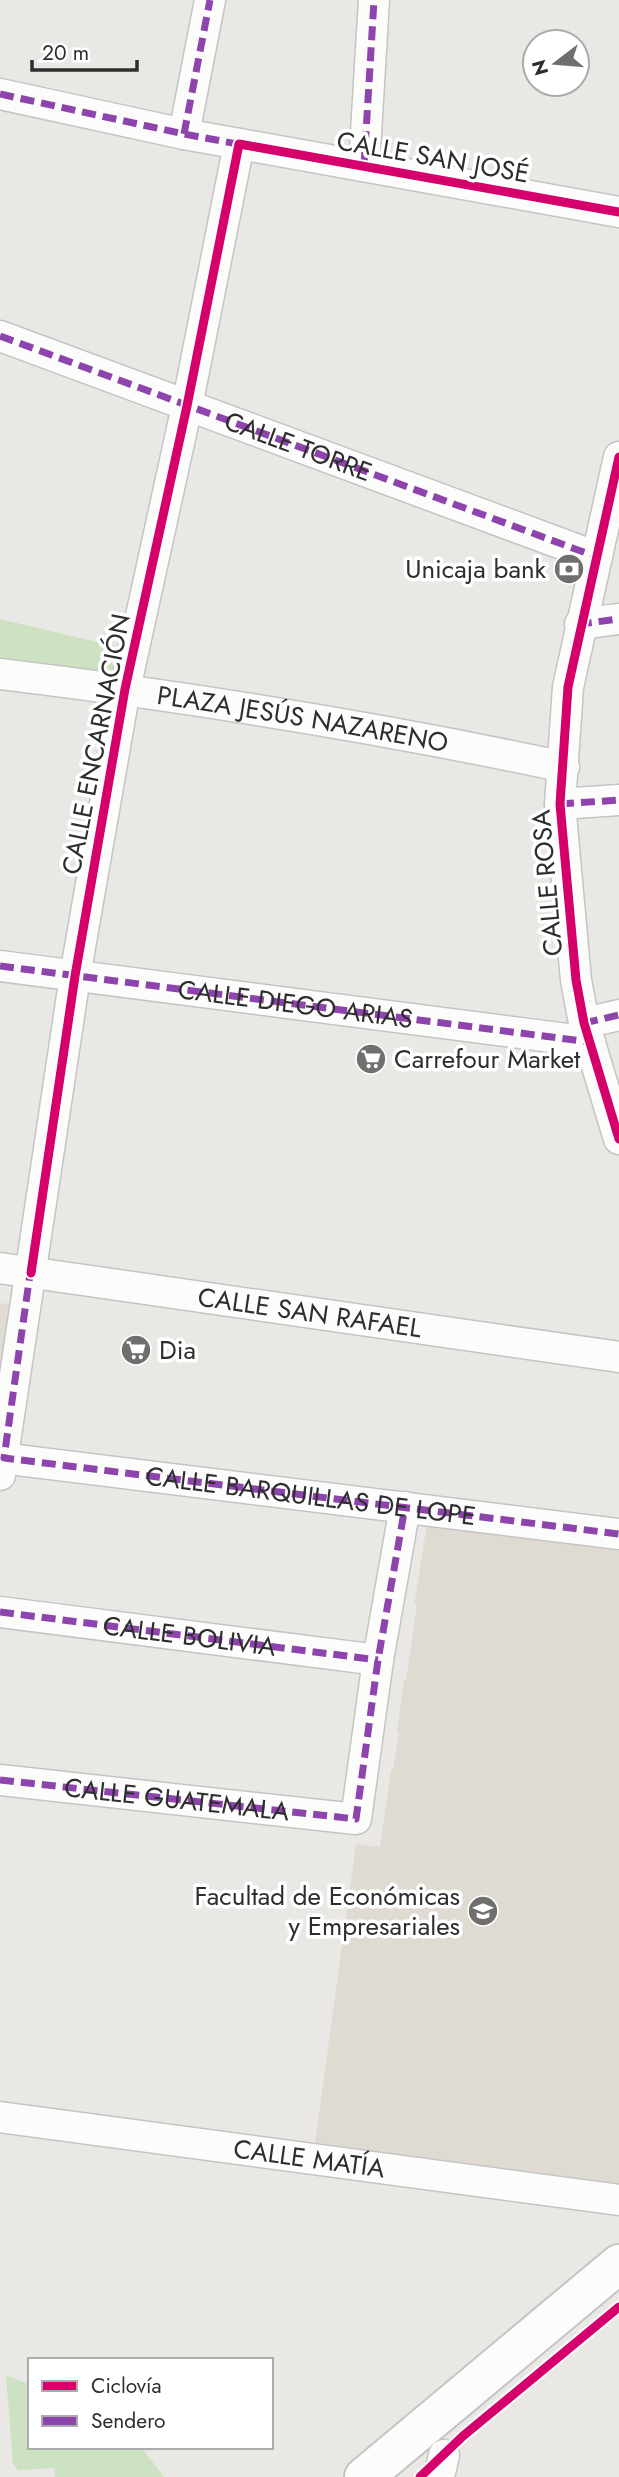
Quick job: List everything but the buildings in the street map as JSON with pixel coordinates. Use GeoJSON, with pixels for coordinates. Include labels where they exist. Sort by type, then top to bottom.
{"type":"FeatureCollection","features":[{"type":"Feature","properties":{"kind":"street"},"geometry":{"type":"LineString","coordinates":[[184,134],[209,0]]}},
{"type":"Feature","properties":{"kind":"street"},"geometry":{"type":"LineString","coordinates":[[363,166],[374,0]]}},
{"type":"Feature","properties":{"kind":"street","name":"CALLE SAN JOSÉ"},"geometry":{"type":"LineString","coordinates":[[0,94],[184,134],[619,212]]}},
{"type":"Feature","properties":{"kind":"street","name":"CALLE ENCARNACIÓN"},"geometry":{"type":"LineString","coordinates":[[1,1464],[75,976],[125,689],[187,406],[239,144]]}},
{"type":"Feature","properties":{"kind":"street","name":"CALLE TORRE"},"geometry":{"type":"LineString","coordinates":[[0,336],[597,557]]}},
{"type":"Feature","properties":{"kind":"street","name":"CALLE ROSA"},"geometry":{"type":"LineString","coordinates":[[617,473],[580,624],[568,687],[560,804],[576,979],[587,1032],[619,1139]]}},
{"type":"Feature","properties":{"kind":"street"},"geometry":{"type":"LineString","coordinates":[[580,624],[619,619]]}},
{"type":"Feature","properties":{"kind":"street","name":"PLAZA JESÚS NAZARENO"},"geometry":{"type":"LineString","coordinates":[[0,674],[125,689],[445,741],[564,767]]}},
{"type":"Feature","properties":{"kind":"street"},"geometry":{"type":"LineString","coordinates":[[560,804],[619,800]]}},
{"type":"Feature","properties":{"kind":"street","name":"CALLE DIEGO ARIAS"},"geometry":{"type":"LineString","coordinates":[[0,966],[587,1032]]}},
{"type":"Feature","properties":{"kind":"street"},"geometry":{"type":"LineString","coordinates":[[587,1032],[619,1015]]}},
{"type":"Feature","properties":{"kind":"street","name":"CALLE SAN RAFAEL"},"geometry":{"type":"LineString","coordinates":[[0,1268],[619,1356]]}},
{"type":"Feature","properties":{"kind":"street","name":"CALLE BARQUILLAS DE LOPE"},"geometry":{"type":"LineString","coordinates":[[1,1464],[405,1507],[619,1534]]}},
{"type":"Feature","properties":{"kind":"street"},"geometry":{"type":"LineString","coordinates":[[378,1660],[405,1507]]}},
{"type":"Feature","properties":{"kind":"street","name":"CALLE BOLIVIA"},"geometry":{"type":"LineString","coordinates":[[0,1612],[378,1660]]}},
{"type":"Feature","properties":{"kind":"street","name":"CALLE GUATEMALA"},"geometry":{"type":"LineString","coordinates":[[0,1780],[356,1819],[378,1660]]}},
{"type":"Feature","properties":{"kind":"street","name":"CALLE MATÍA"},"geometry":{"type":"LineString","coordinates":[[0,2117],[619,2200]]}},
{"type":"Feature","properties":{"kind":"street"},"geometry":{"type":"LineString","coordinates":[[364,2477],[619,2264]]}},
{"type":"Feature","properties":{"kind":"shaded area"},"geometry":{"type":"Polygon","coordinates":[[[0,1303],[13,1305],[0,1414],[0,1303]]]}},
{"type":"Feature","properties":{"kind":"shaded area","name":"Facultad de Económicas y Empresariales"},"geometry":{"type":"Polygon","coordinates":[[[427,1525],[619,1551],[619,2185],[315,2143],[356,1844],[380,1847],[399,1733],[404,1680],[417,1605],[414,1605],[427,1525]]]}},
{"type":"Feature","properties":{"kind":"green space"},"geometry":{"type":"Polygon","coordinates":[[[0,619],[122,648],[115,688],[0,674],[0,619]]]}},
{"type":"Feature","properties":{"kind":"green space"},"geometry":{"type":"Polygon","coordinates":[[[6,2375],[28,2384],[28,2449],[143,2449],[164,2477],[55,2477],[54,2468],[18,2470],[13,2464],[6,2375]]]}},
{"type":"Feature","properties":{"kind":"marked path"},"geometry":{"type":"LineString","coordinates":[[184,134],[210,0]]}},
{"type":"Feature","properties":{"kind":"marked path"},"geometry":{"type":"LineString","coordinates":[[364,166],[374,0]]}},
{"type":"Feature","properties":{"kind":"marked path"},"geometry":{"type":"LineString","coordinates":[[0,94],[243,145]]}},
{"type":"Feature","properties":{"kind":"marked path"},"geometry":{"type":"LineString","coordinates":[[0,336],[597,557]]}},
{"type":"Feature","properties":{"kind":"marked path"},"geometry":{"type":"LineString","coordinates":[[581,622],[580,624],[619,619]]}},
{"type":"Feature","properties":{"kind":"marked path"},"geometry":{"type":"LineString","coordinates":[[560,804],[619,800]]}},
{"type":"Feature","properties":{"kind":"marked path"},"geometry":{"type":"LineString","coordinates":[[0,966],[590,1042]]}},
{"type":"Feature","properties":{"kind":"marked path"},"geometry":{"type":"LineString","coordinates":[[584,1023],[619,1015]]}},
{"type":"Feature","properties":{"kind":"marked path"},"geometry":{"type":"LineString","coordinates":[[31,1267],[4,1458],[619,1534]]}},
{"type":"Feature","properties":{"kind":"marked path"},"geometry":{"type":"LineString","coordinates":[[0,1780],[356,1819],[378,1660],[405,1507]]}},
{"type":"Feature","properties":{"kind":"marked path"},"geometry":{"type":"LineString","coordinates":[[0,1612],[378,1660]]}},
{"type":"Feature","properties":{"kind":"cycle path"},"geometry":{"type":"LineString","coordinates":[[31,1273],[75,976],[125,689],[187,406],[239,144],[619,212]]}},
{"type":"Feature","properties":{"kind":"cycle path"},"geometry":{"type":"LineString","coordinates":[[619,457],[568,687],[560,804],[576,980],[584,1023],[619,1139]]}},
{"type":"Feature","properties":{"kind":"cycle path"},"geometry":{"type":"LineString","coordinates":[[420,2477],[463,2436],[619,2307]]}},
{"type":"Feature","properties":{"kind":"place","name":"Unicaja bank"},"geometry":{"type":"Point","coordinates":[569,569]}},
{"type":"Feature","properties":{"kind":"place","name":"Carrefour Market"},"geometry":{"type":"Point","coordinates":[371,1059]}},
{"type":"Feature","properties":{"kind":"place","name":"Dia"},"geometry":{"type":"Point","coordinates":[136,1350]}},
{"type":"Feature","properties":{"kind":"place","name":"Facultad de Económicas y Empresariales"},"geometry":{"type":"Point","coordinates":[483,1911]}}]}
